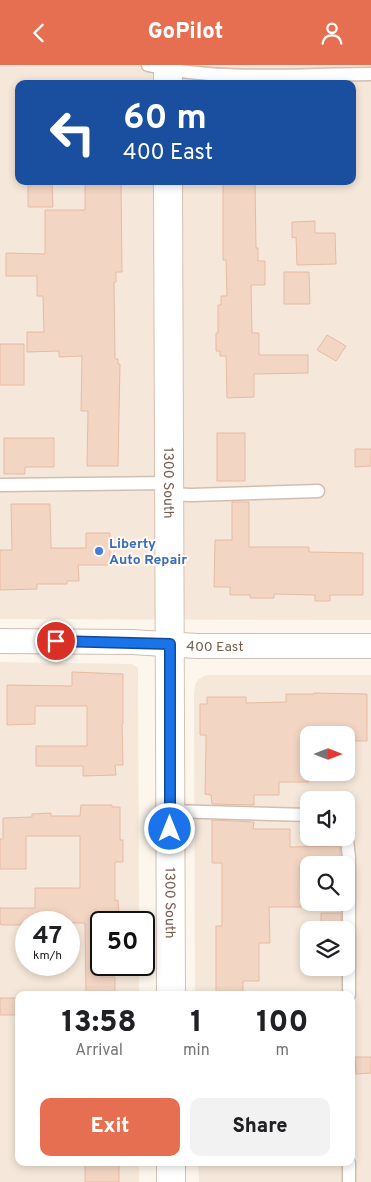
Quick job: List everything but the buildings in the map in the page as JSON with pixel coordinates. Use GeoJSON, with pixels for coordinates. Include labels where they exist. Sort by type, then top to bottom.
{"type":"FeatureCollection","features":[{"type":"Feature","properties":{"kind":"main road","name":"1300 South"},"geometry":{"type":"LineString","coordinates":[[168,185],[171,991]]}},
{"type":"Feature","properties":{"kind":"main road"},"geometry":{"type":"LineString","coordinates":[[171,1166],[171,1182]]}},
{"type":"Feature","properties":{"kind":"street","name":"400 East"},"geometry":{"type":"LineString","coordinates":[[0,641],[371,646]]}},
{"type":"Feature","properties":{"kind":"lane"},"geometry":{"type":"LineString","coordinates":[[163,71],[222,75],[371,74]]}},
{"type":"Feature","properties":{"kind":"lane"},"geometry":{"type":"LineString","coordinates":[[0,485],[169,488],[191,495],[318,491]]}},
{"type":"Feature","properties":{"kind":"lane"},"geometry":{"type":"LineString","coordinates":[[170,811],[300,815]]}},
{"type":"Feature","properties":{"kind":"lane"},"geometry":{"type":"LineString","coordinates":[[347,846],[349,991]]}},
{"type":"Feature","properties":{"kind":"lane"},"geometry":{"type":"LineString","coordinates":[[349,1166],[350,1182]]}},
{"type":"Feature","properties":{"kind":"shaded area"},"geometry":{"type":"Polygon","coordinates":[[[0,65],[371,65],[371,620],[0,619],[0,65]]]}},
{"type":"Feature","properties":{"kind":"shaded area"},"geometry":{"type":"Polygon","coordinates":[[[0,662],[132,664],[138,668],[139,911],[90,911],[90,976],[139,976],[139,991],[15,991],[15,1166],[139,1166],[139,1182],[0,1182],[0,662]]]}},
{"type":"Feature","properties":{"kind":"shaded area"},"geometry":{"type":"Polygon","coordinates":[[[206,675],[371,675],[371,1182],[199,1182],[198,1166],[355,1166],[355,991],[195,991],[195,685],[198,680],[206,675]]]}},
{"type":"Feature","properties":{"kind":"place","name":"Liberty Auto Repair"},"geometry":{"type":"Point","coordinates":[99,551]}},
{"type":"Feature","properties":{"kind":"route"},"geometry":{"type":"LineString","coordinates":[[56,641],[170,644],[170,829]]}}]}
